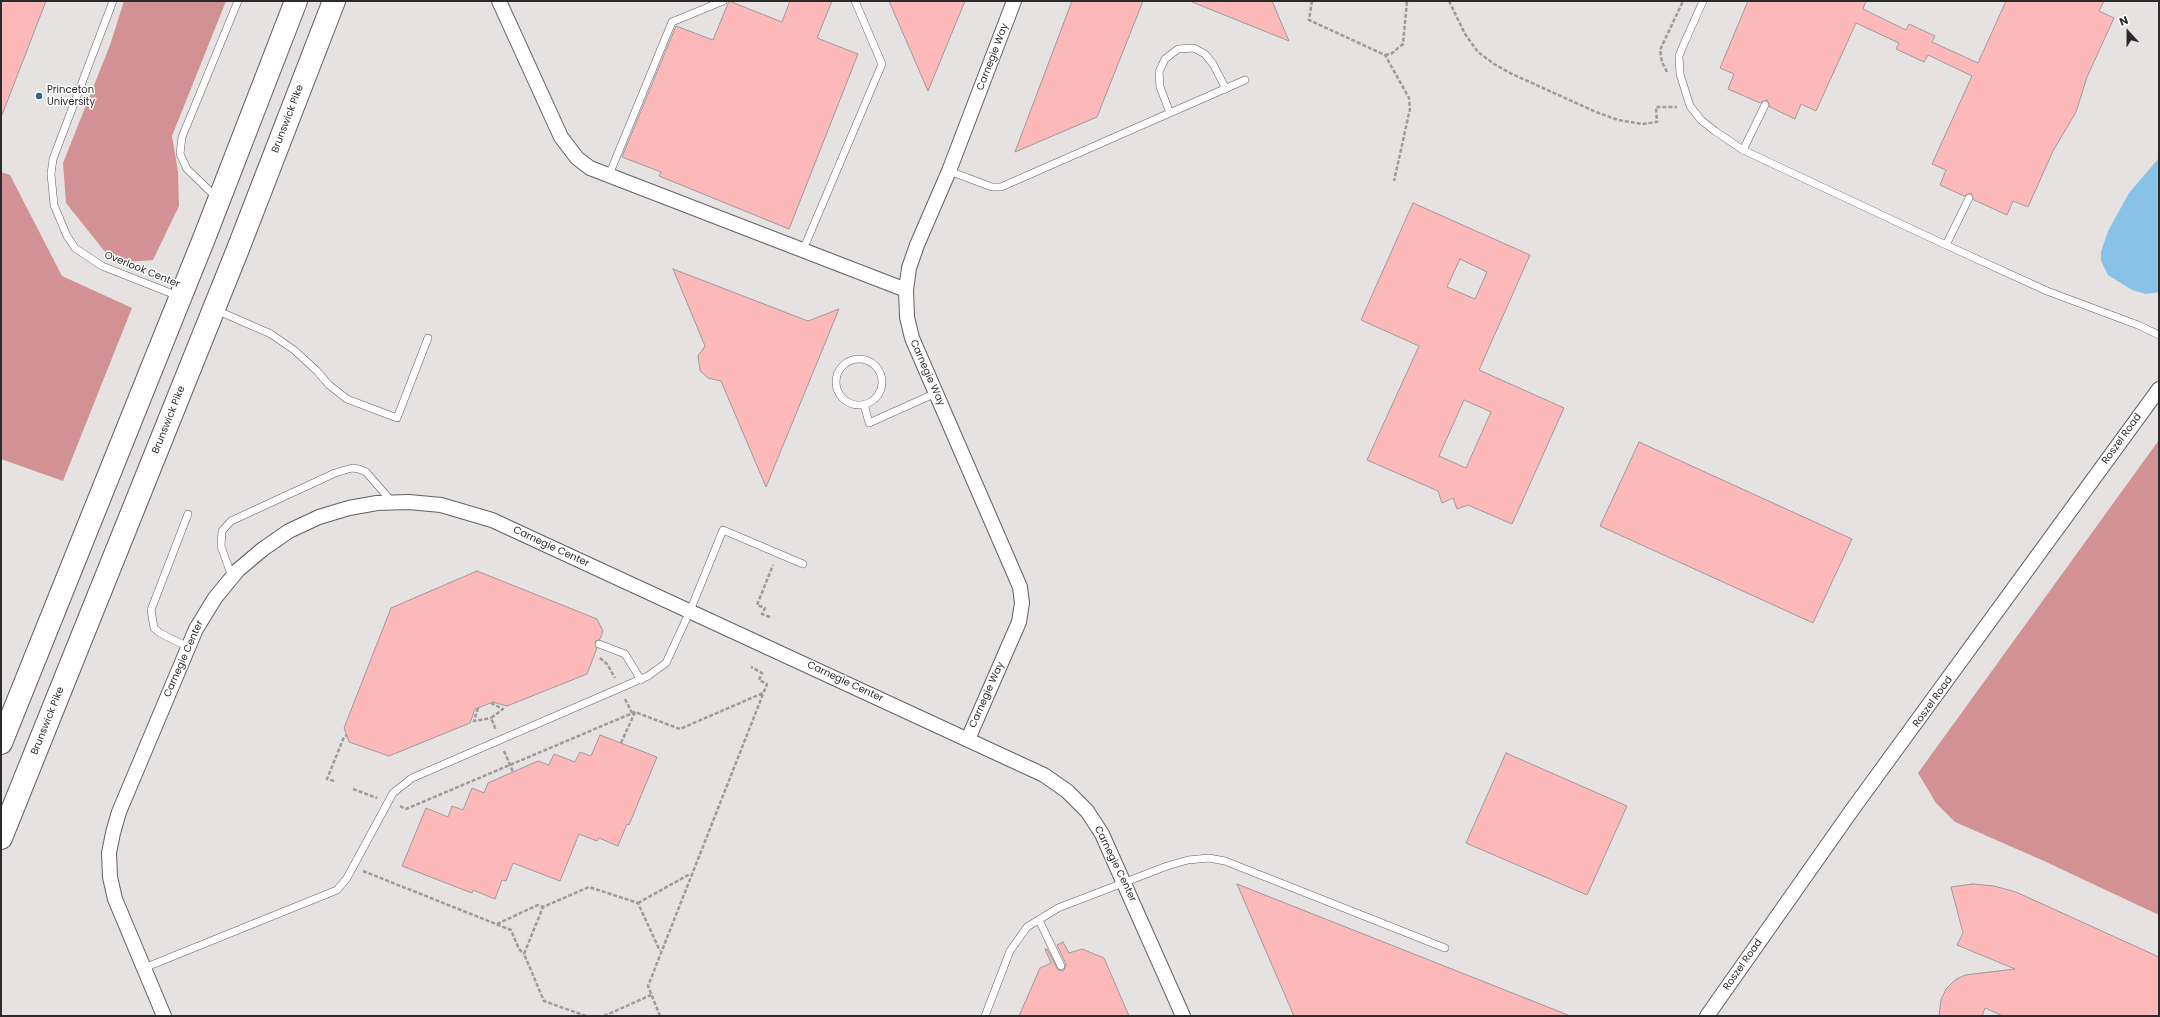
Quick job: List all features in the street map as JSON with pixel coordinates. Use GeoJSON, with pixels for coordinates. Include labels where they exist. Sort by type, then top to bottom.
{"type":"FeatureCollection","features":[{"type":"Feature","properties":{"kind":"highway"},"geometry":{"type":"LineString","coordinates":[[1,743],[219,199],[296,1]]}},
{"type":"Feature","properties":{"kind":"highway","name":"Brunswick Pike"},"geometry":{"type":"LineString","coordinates":[[1,838],[214,309],[334,1]]}},
{"type":"Feature","properties":{"kind":"street"},"geometry":{"type":"LineString","coordinates":[[499,1],[561,137],[581,161],[590,168],[906,290]]}},
{"type":"Feature","properties":{"kind":"street","name":"Carnegie Way"},"geometry":{"type":"LineString","coordinates":[[968,739],[1019,622],[1022,603],[1020,588],[912,338],[907,317],[906,290],[909,268],[917,245],[949,171],[1014,1]]}},
{"type":"Feature","properties":{"kind":"street","name":"Roszel Road"},"geometry":{"type":"LineString","coordinates":[[1707,1016],[1849,815],[2159,389]]}},
{"type":"Feature","properties":{"kind":"street","name":"Carnegie Center"},"geometry":{"type":"LineString","coordinates":[[164,1016],[115,899],[110,877],[109,854],[113,832],[119,812],[196,628],[215,598],[232,577],[263,549],[289,531],[318,517],[349,508],[409,502],[441,505],[479,515],[1044,775],[1067,791],[1087,811],[1102,834],[1126,883],[1182,1016]]}},
{"type":"Feature","properties":{"kind":"lane","name":"Overlook Center"},"geometry":{"type":"LineString","coordinates":[[113,1],[53,159],[51,174],[54,205],[67,236],[75,248],[102,266],[180,296]]}},
{"type":"Feature","properties":{"kind":"lane"},"geometry":{"type":"LineString","coordinates":[[219,199],[187,169],[180,154],[182,137],[238,1]]}},
{"type":"Feature","properties":{"kind":"lane"},"geometry":{"type":"LineString","coordinates":[[609,175],[672,22],[723,1]]}},
{"type":"Feature","properties":{"kind":"lane"},"geometry":{"type":"LineString","coordinates":[[803,250],[882,64],[855,1]]}},
{"type":"Feature","properties":{"kind":"lane"},"geometry":{"type":"LineString","coordinates":[[1703,1],[1687,34],[1679,56],[1681,80],[1686,98],[1701,120],[1743,150],[2047,291],[2138,325],[2159,335]]}},
{"type":"Feature","properties":{"kind":"lane"},"geometry":{"type":"LineString","coordinates":[[1170,113],[1160,87],[1159,72],[1165,59],[1178,50],[1194,48],[1205,54],[1213,64],[1226,89]]}},
{"type":"Feature","properties":{"kind":"lane"},"geometry":{"type":"LineString","coordinates":[[949,171],[992,187],[1001,187],[1245,80]]}},
{"type":"Feature","properties":{"kind":"lane"},"geometry":{"type":"LineString","coordinates":[[1743,150],[1765,105]]}},
{"type":"Feature","properties":{"kind":"lane"},"geometry":{"type":"LineString","coordinates":[[1946,245],[1969,198]]}},
{"type":"Feature","properties":{"kind":"lane"},"geometry":{"type":"LineString","coordinates":[[214,309],[271,334],[294,350],[317,371],[329,385],[347,399],[398,418],[428,338]]}},
{"type":"Feature","properties":{"kind":"lane"},"geometry":{"type":"LineString","coordinates":[[860,358],[874,363],[882,376],[881,391],[876,397],[864,404],[849,402],[838,391],[837,376],[845,363],[852,359],[860,358]]}},
{"type":"Feature","properties":{"kind":"lane"},"geometry":{"type":"LineString","coordinates":[[864,404],[869,423],[936,392]]}},
{"type":"Feature","properties":{"kind":"lane"},"geometry":{"type":"LineString","coordinates":[[232,577],[221,546],[222,531],[225,525],[335,473],[359,468],[376,482],[394,503]]}},
{"type":"Feature","properties":{"kind":"lane"},"geometry":{"type":"LineString","coordinates":[[188,514],[151,610],[154,628],[160,633],[188,647]]}},
{"type":"Feature","properties":{"kind":"lane"},"geometry":{"type":"LineString","coordinates":[[144,968],[337,890],[353,867],[392,792],[412,778],[640,680],[666,664],[690,611],[723,530],[803,564]]}},
{"type":"Feature","properties":{"kind":"lane"},"geometry":{"type":"LineString","coordinates":[[598,644],[625,654],[640,680]]}},
{"type":"Feature","properties":{"kind":"lane"},"geometry":{"type":"LineString","coordinates":[[985,1016],[1010,951],[1027,927],[1058,908],[1167,866],[1188,860],[1209,858],[1225,861],[1445,948]]}},
{"type":"Feature","properties":{"kind":"lane"},"geometry":{"type":"LineString","coordinates":[[1039,920],[1060,966]]}},
{"type":"Feature","properties":{"kind":"path"},"geometry":{"type":"LineString","coordinates":[[1312,1],[1309,20],[1385,55],[1391,54],[1403,44],[1407,1]]}},
{"type":"Feature","properties":{"kind":"path"},"geometry":{"type":"LineString","coordinates":[[1450,1],[1465,34],[1478,52],[1494,64],[1596,112],[1618,120],[1642,124],[1657,122],[1656,107],[1677,108],[1676,100]]}},
{"type":"Feature","properties":{"kind":"path"},"geometry":{"type":"LineString","coordinates":[[1668,74],[1662,62],[1660,50],[1683,1]]}},
{"type":"Feature","properties":{"kind":"path"},"geometry":{"type":"LineString","coordinates":[[1385,55],[1409,98],[1410,109],[1394,181]]}},
{"type":"Feature","properties":{"kind":"path"},"geometry":{"type":"LineString","coordinates":[[770,617],[762,614],[765,608],[758,605],[773,565]]}},
{"type":"Feature","properties":{"kind":"path"},"geometry":{"type":"LineString","coordinates":[[595,654],[607,664],[615,679]]}},
{"type":"Feature","properties":{"kind":"path"},"geometry":{"type":"LineString","coordinates":[[660,1016],[648,986],[660,952],[767,684],[759,680],[762,673],[750,667]]}},
{"type":"Feature","properties":{"kind":"path"},"geometry":{"type":"LineString","coordinates":[[624,697],[633,712],[680,729],[763,693]]}},
{"type":"Feature","properties":{"kind":"path"},"geometry":{"type":"LineString","coordinates":[[491,703],[503,709]]}},
{"type":"Feature","properties":{"kind":"path"},"geometry":{"type":"LineString","coordinates":[[478,708],[474,721],[491,718]]}},
{"type":"Feature","properties":{"kind":"path"},"geometry":{"type":"LineString","coordinates":[[621,743],[633,712]]}},
{"type":"Feature","properties":{"kind":"path"},"geometry":{"type":"LineString","coordinates":[[397,805],[406,809],[633,712]]}},
{"type":"Feature","properties":{"kind":"path"},"geometry":{"type":"LineString","coordinates":[[334,781],[327,779],[344,736],[347,735]]}},
{"type":"Feature","properties":{"kind":"path"},"geometry":{"type":"LineString","coordinates":[[510,765],[513,772]]}},
{"type":"Feature","properties":{"kind":"path"},"geometry":{"type":"LineString","coordinates":[[353,789],[377,798]]}},
{"type":"Feature","properties":{"kind":"path"},"geometry":{"type":"LineString","coordinates":[[353,867],[511,930],[519,949],[524,954],[544,1002],[586,1016]]}},
{"type":"Feature","properties":{"kind":"path"},"geometry":{"type":"LineString","coordinates":[[497,924],[538,905],[543,907],[589,888],[638,903],[691,874]]}},
{"type":"Feature","properties":{"kind":"path"},"geometry":{"type":"LineString","coordinates":[[638,903],[660,952]]}},
{"type":"Feature","properties":{"kind":"path"},"geometry":{"type":"LineString","coordinates":[[524,954],[543,907]]}},
{"type":"Feature","properties":{"kind":"path"},"geometry":{"type":"LineString","coordinates":[[604,1016],[651,995]]}},
{"type":"Feature","properties":{"kind":"shaded area"},"geometry":{"type":"Polygon","coordinates":[[[124,1],[226,1],[172,136],[178,172],[179,206],[153,260],[114,263],[66,203],[63,163],[110,45],[124,1]]]}},
{"type":"Feature","properties":{"kind":"shaded area"},"geometry":{"type":"Polygon","coordinates":[[[1,172],[10,175],[62,276],[132,308],[63,481],[1,459],[1,172]]]}},
{"type":"Feature","properties":{"kind":"shaded area"},"geometry":{"type":"Polygon","coordinates":[[[2159,440],[2159,915],[2044,861],[1955,822],[1936,803],[1918,773],[2159,440]]]}},
{"type":"Feature","properties":{"kind":"water"},"geometry":{"type":"Polygon","coordinates":[[[2159,158],[2159,292],[2146,294],[2132,290],[2108,275],[2101,261],[2101,252],[2108,231],[2129,193],[2159,158]]]}},
{"type":"Feature","properties":{"kind":"building"},"geometry":{"type":"Polygon","coordinates":[[[1,1],[46,1],[2,115],[1,115],[1,1]]]}},
{"type":"Feature","properties":{"kind":"building"},"geometry":{"type":"Polygon","coordinates":[[[729,1],[782,22],[790,1],[832,1],[817,38],[858,54],[789,229],[659,176],[661,172],[622,157],[676,26],[713,40],[729,1]]]}},
{"type":"Feature","properties":{"kind":"building"},"geometry":{"type":"Polygon","coordinates":[[[889,1],[965,1],[928,91],[889,1]]]}},
{"type":"Feature","properties":{"kind":"building"},"geometry":{"type":"Polygon","coordinates":[[[1072,1],[1143,1],[1097,117],[1015,152],[1072,1]]]}},
{"type":"Feature","properties":{"kind":"building"},"geometry":{"type":"Polygon","coordinates":[[[1192,1],[1272,1],[1289,41],[1192,2],[1192,1]]]}},
{"type":"Feature","properties":{"kind":"building"},"geometry":{"type":"Polygon","coordinates":[[[1748,1],[1866,1],[1863,9],[1906,30],[1909,24],[1935,36],[1932,42],[1978,63],[2006,1],[2104,1],[2099,11],[2114,18],[2087,77],[2076,112],[2053,151],[2028,207],[2013,201],[2007,215],[1974,200],[1971,193],[1964,196],[1940,185],[1946,170],[1932,164],[1972,76],[1928,55],[1924,62],[1896,49],[1899,43],[1856,23],[1816,111],[1801,104],[1795,119],[1770,107],[1767,100],[1760,103],[1728,89],[1734,74],[1720,68],[1748,1]]]}},
{"type":"Feature","properties":{"kind":"building"},"geometry":{"type":"Polygon","coordinates":[[[1413,203],[1530,255],[1479,370],[1564,408],[1512,524],[1468,505],[1457,509],[1453,498],[1442,503],[1438,491],[1367,460],[1419,346],[1361,320],[1413,203]],[[1460,259],[1447,287],[1475,299],[1487,272],[1460,259]],[[1464,400],[1439,456],[1466,468],[1491,412],[1464,400]]]}},
{"type":"Feature","properties":{"kind":"building"},"geometry":{"type":"Polygon","coordinates":[[[673,269],[808,321],[839,309],[766,487],[721,381],[708,378],[700,371],[698,356],[705,346],[673,269]]]}},
{"type":"Feature","properties":{"kind":"building"},"geometry":{"type":"Polygon","coordinates":[[[1639,442],[1852,539],[1813,623],[1600,526],[1639,442]]]}},
{"type":"Feature","properties":{"kind":"building"},"geometry":{"type":"Polygon","coordinates":[[[477,571],[597,619],[603,631],[600,639],[595,642],[597,648],[587,674],[507,706],[493,702],[475,709],[470,723],[389,756],[349,742],[344,728],[391,608],[477,571]]]}},
{"type":"Feature","properties":{"kind":"building"},"geometry":{"type":"Polygon","coordinates":[[[600,735],[657,757],[629,825],[627,824],[618,846],[599,838],[597,841],[579,834],[560,881],[513,863],[506,881],[502,880],[495,899],[473,890],[472,893],[402,866],[426,808],[448,817],[452,806],[463,810],[472,788],[484,793],[488,783],[538,761],[549,765],[554,754],[575,762],[580,752],[591,756],[600,735]]]}},
{"type":"Feature","properties":{"kind":"building"},"geometry":{"type":"Polygon","coordinates":[[[1506,753],[1627,806],[1587,895],[1466,843],[1506,753]]]}},
{"type":"Feature","properties":{"kind":"building"},"geometry":{"type":"Polygon","coordinates":[[[1237,884],[1568,1015],[1568,1016],[1294,1016],[1237,884]]]}},
{"type":"Feature","properties":{"kind":"building"},"geometry":{"type":"Polygon","coordinates":[[[1973,884],[1994,886],[2016,892],[2159,957],[2159,1016],[2003,1016],[1985,1008],[1982,1016],[1939,1016],[1941,1000],[1946,989],[1955,980],[1965,975],[2015,969],[1957,945],[1963,933],[1951,887],[1973,884]]]}},
{"type":"Feature","properties":{"kind":"building"},"geometry":{"type":"Polygon","coordinates":[[[1063,942],[1069,953],[1082,949],[1104,958],[1129,1016],[1019,1016],[1040,968],[1051,963],[1045,949],[1047,949],[1058,970],[1063,971],[1065,968],[1066,964],[1057,945],[1063,942]]]}},
{"type":"Feature","properties":{"kind":"place","name":"Princeton University"},"geometry":{"type":"Point","coordinates":[39,96]}}]}
